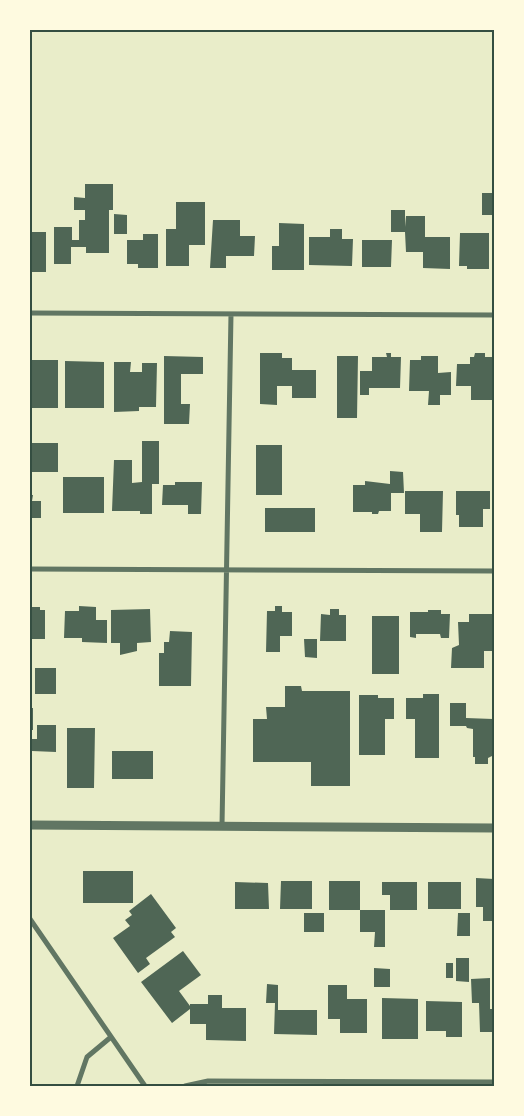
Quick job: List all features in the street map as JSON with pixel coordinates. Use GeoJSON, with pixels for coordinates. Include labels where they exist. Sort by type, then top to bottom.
{"type":"FeatureCollection","features":[{"type":"Feature","properties":{"kind":"street"},"geometry":{"type":"LineString","coordinates":[[30,313],[494,315]]}},
{"type":"Feature","properties":{"kind":"street"},"geometry":{"type":"LineString","coordinates":[[222,826],[231,314]]}},
{"type":"Feature","properties":{"kind":"street"},"geometry":{"type":"LineString","coordinates":[[30,569],[494,571]]}},
{"type":"Feature","properties":{"kind":"street"},"geometry":{"type":"LineString","coordinates":[[30,825],[494,828]]}},
{"type":"Feature","properties":{"kind":"street"},"geometry":{"type":"LineString","coordinates":[[30,919],[145,1086]]}},
{"type":"Feature","properties":{"kind":"street"},"geometry":{"type":"LineString","coordinates":[[77,1086],[87,1057],[111,1037]]}},
{"type":"Feature","properties":{"kind":"street"},"geometry":{"type":"LineString","coordinates":[[185,1086],[208,1081],[494,1082]]}},
{"type":"Feature","properties":{"kind":"building"},"geometry":{"type":"Polygon","coordinates":[[[85,184],[113,184],[113,210],[109,210],[109,253],[86,253],[86,247],[71,247],[71,264],[54,264],[54,227],[72,227],[72,240],[79,240],[79,220],[85,220],[85,210],[74,210],[74,197],[85,198],[85,184]]]}},
{"type":"Feature","properties":{"kind":"building"},"geometry":{"type":"Polygon","coordinates":[[[482,193],[494,193],[494,215],[482,215],[482,193]]]}},
{"type":"Feature","properties":{"kind":"building"},"geometry":{"type":"Polygon","coordinates":[[[176,202],[205,202],[205,245],[189,245],[189,266],[166,266],[166,229],[176,229],[176,202]]]}},
{"type":"Feature","properties":{"kind":"building"},"geometry":{"type":"Polygon","coordinates":[[[391,210],[405,210],[405,227],[406,216],[425,216],[425,237],[450,237],[450,269],[423,268],[423,252],[406,252],[405,232],[391,232],[391,210]]]}},
{"type":"Feature","properties":{"kind":"building"},"geometry":{"type":"Polygon","coordinates":[[[114,214],[127,215],[127,234],[114,234],[114,214]]]}},
{"type":"Feature","properties":{"kind":"building"},"geometry":{"type":"Polygon","coordinates":[[[213,220],[240,220],[240,236],[255,236],[254,256],[226,256],[226,268],[210,268],[213,220]]]}},
{"type":"Feature","properties":{"kind":"building"},"geometry":{"type":"Polygon","coordinates":[[[279,223],[304,224],[304,270],[272,270],[272,246],[279,246],[279,223]]]}},
{"type":"Feature","properties":{"kind":"building"},"geometry":{"type":"Polygon","coordinates":[[[330,229],[342,229],[342,239],[353,239],[352,266],[309,265],[309,237],[330,237],[330,229]]]}},
{"type":"Feature","properties":{"kind":"building"},"geometry":{"type":"Polygon","coordinates":[[[30,232],[46,232],[46,272],[30,272],[30,232]]]}},
{"type":"Feature","properties":{"kind":"building"},"geometry":{"type":"Polygon","coordinates":[[[460,233],[489,233],[489,269],[467,269],[467,266],[459,266],[460,233]]]}},
{"type":"Feature","properties":{"kind":"building"},"geometry":{"type":"Polygon","coordinates":[[[143,234],[158,234],[158,268],[138,268],[138,264],[127,264],[127,240],[143,240],[143,234]]]}},
{"type":"Feature","properties":{"kind":"building"},"geometry":{"type":"Polygon","coordinates":[[[362,240],[392,240],[391,267],[362,267],[362,240]]]}},
{"type":"Feature","properties":{"kind":"building"},"geometry":{"type":"Polygon","coordinates":[[[260,353],[282,353],[282,358],[292,358],[292,370],[316,370],[316,398],[292,398],[292,386],[277,386],[277,405],[260,404],[260,353]]]}},
{"type":"Feature","properties":{"kind":"building"},"geometry":{"type":"Polygon","coordinates":[[[386,353],[391,353],[391,357],[401,357],[400,388],[369,388],[369,395],[360,395],[360,371],[372,371],[372,357],[387,357],[386,353]]]}},
{"type":"Feature","properties":{"kind":"building"},"geometry":{"type":"Polygon","coordinates":[[[475,353],[485,353],[485,357],[494,357],[493,400],[471,400],[471,386],[456,386],[457,364],[470,364],[470,357],[474,357],[475,353]]]}},
{"type":"Feature","properties":{"kind":"building"},"geometry":{"type":"Polygon","coordinates":[[[164,356],[203,357],[203,374],[181,374],[181,404],[190,404],[189,424],[164,424],[164,356]]]}},
{"type":"Feature","properties":{"kind":"building"},"geometry":{"type":"Polygon","coordinates":[[[337,356],[358,356],[357,418],[337,418],[337,356]]]}},
{"type":"Feature","properties":{"kind":"building"},"geometry":{"type":"Polygon","coordinates":[[[421,356],[438,356],[438,373],[451,372],[451,395],[440,395],[440,405],[428,405],[429,391],[409,391],[410,360],[421,360],[421,356]]]}},
{"type":"Feature","properties":{"kind":"building"},"geometry":{"type":"Polygon","coordinates":[[[30,360],[58,360],[58,408],[30,408],[30,360]]]}},
{"type":"Feature","properties":{"kind":"building"},"geometry":{"type":"Polygon","coordinates":[[[65,361],[104,362],[104,408],[65,408],[65,361]]]}},
{"type":"Feature","properties":{"kind":"building"},"geometry":{"type":"Polygon","coordinates":[[[114,362],[131,362],[130,372],[142,372],[142,363],[157,363],[156,407],[139,407],[139,411],[114,412],[114,362]]]}},
{"type":"Feature","properties":{"kind":"building"},"geometry":{"type":"Polygon","coordinates":[[[142,441],[159,441],[159,484],[152,484],[152,514],[140,514],[140,511],[112,511],[114,460],[132,460],[132,483],[142,482],[142,441]]]}},
{"type":"Feature","properties":{"kind":"building"},"geometry":{"type":"Polygon","coordinates":[[[31,443],[58,443],[58,472],[31,472],[31,443]]]}},
{"type":"Feature","properties":{"kind":"building"},"geometry":{"type":"Polygon","coordinates":[[[256,445],[282,445],[282,495],[256,495],[256,445]]]}},
{"type":"Feature","properties":{"kind":"building"},"geometry":{"type":"Polygon","coordinates":[[[390,471],[403,472],[404,493],[391,493],[391,511],[379,511],[378,514],[372,514],[372,512],[353,512],[353,485],[365,485],[365,481],[390,484],[390,471]]]}},
{"type":"Feature","properties":{"kind":"building"},"geometry":{"type":"Polygon","coordinates":[[[63,477],[104,477],[104,513],[63,513],[63,477]]]}},
{"type":"Feature","properties":{"kind":"building"},"geometry":{"type":"Polygon","coordinates":[[[175,482],[202,482],[201,514],[188,514],[188,505],[162,505],[163,485],[175,485],[175,482]]]}},
{"type":"Feature","properties":{"kind":"building"},"geometry":{"type":"Polygon","coordinates":[[[405,491],[443,491],[442,532],[420,532],[420,514],[405,514],[405,491]]]}},
{"type":"Feature","properties":{"kind":"building"},"geometry":{"type":"Polygon","coordinates":[[[456,491],[490,491],[490,509],[483,509],[483,527],[459,527],[459,515],[456,515],[456,491]]]}},
{"type":"Feature","properties":{"kind":"building"},"geometry":{"type":"Polygon","coordinates":[[[30,495],[33,495],[32,501],[41,501],[41,518],[30,518],[30,495]]]}},
{"type":"Feature","properties":{"kind":"building"},"geometry":{"type":"Polygon","coordinates":[[[265,508],[315,508],[315,532],[265,532],[265,508]]]}},
{"type":"Feature","properties":{"kind":"building"},"geometry":{"type":"Polygon","coordinates":[[[79,606],[96,607],[96,620],[107,620],[107,643],[82,642],[82,638],[64,638],[65,611],[79,611],[79,606]]]}},
{"type":"Feature","properties":{"kind":"building"},"geometry":{"type":"Polygon","coordinates":[[[275,606],[282,606],[282,612],[292,612],[292,636],[280,636],[280,652],[266,652],[267,611],[275,611],[275,606]]]}},
{"type":"Feature","properties":{"kind":"building"},"geometry":{"type":"Polygon","coordinates":[[[30,607],[40,607],[40,610],[45,610],[45,639],[30,639],[30,607]]]}},
{"type":"Feature","properties":{"kind":"building"},"geometry":{"type":"Polygon","coordinates":[[[150,609],[151,642],[137,643],[137,651],[120,655],[120,643],[111,643],[111,610],[150,609]]]}},
{"type":"Feature","properties":{"kind":"building"},"geometry":{"type":"Polygon","coordinates":[[[330,609],[339,609],[339,615],[346,615],[346,641],[320,641],[321,614],[330,615],[330,609]]]}},
{"type":"Feature","properties":{"kind":"building"},"geometry":{"type":"Polygon","coordinates":[[[428,610],[441,610],[441,614],[450,614],[449,638],[441,638],[440,634],[416,634],[416,638],[410,637],[410,612],[428,612],[428,610]]]}},
{"type":"Feature","properties":{"kind":"building"},"geometry":{"type":"Polygon","coordinates":[[[469,614],[492,614],[492,651],[484,651],[484,668],[451,668],[452,648],[459,645],[458,622],[469,622],[469,614]]]}},
{"type":"Feature","properties":{"kind":"building"},"geometry":{"type":"Polygon","coordinates":[[[372,616],[399,616],[399,674],[372,674],[372,616]]]}},
{"type":"Feature","properties":{"kind":"building"},"geometry":{"type":"Polygon","coordinates":[[[170,631],[192,632],[191,686],[159,686],[159,653],[164,653],[164,642],[169,642],[170,631]]]}},
{"type":"Feature","properties":{"kind":"building"},"geometry":{"type":"Polygon","coordinates":[[[304,639],[317,639],[317,658],[305,657],[304,639]]]}},
{"type":"Feature","properties":{"kind":"building"},"geometry":{"type":"Polygon","coordinates":[[[35,668],[56,668],[56,694],[35,694],[35,668]]]}},
{"type":"Feature","properties":{"kind":"building"},"geometry":{"type":"Polygon","coordinates":[[[285,686],[301,686],[302,691],[350,691],[350,786],[311,786],[311,762],[253,762],[253,719],[267,719],[266,707],[285,707],[285,686]]]}},
{"type":"Feature","properties":{"kind":"building"},"geometry":{"type":"Polygon","coordinates":[[[423,694],[439,694],[439,758],[415,758],[415,719],[406,719],[406,698],[423,698],[423,694]]]}},
{"type":"Feature","properties":{"kind":"building"},"geometry":{"type":"Polygon","coordinates":[[[359,695],[378,695],[378,698],[394,698],[394,719],[385,719],[385,755],[359,755],[359,695]]]}},
{"type":"Feature","properties":{"kind":"building"},"geometry":{"type":"Polygon","coordinates":[[[450,703],[466,703],[466,718],[493,719],[492,756],[488,758],[488,764],[475,764],[475,757],[473,757],[473,729],[466,726],[450,726],[450,703]]]}},
{"type":"Feature","properties":{"kind":"building"},"geometry":{"type":"Polygon","coordinates":[[[30,708],[33,708],[33,730],[30,730],[30,708]]]}},
{"type":"Feature","properties":{"kind":"building"},"geometry":{"type":"Polygon","coordinates":[[[37,725],[56,725],[56,752],[32,751],[32,739],[37,739],[37,725]]]}},
{"type":"Feature","properties":{"kind":"building"},"geometry":{"type":"Polygon","coordinates":[[[67,728],[95,728],[94,788],[67,788],[67,728]]]}},
{"type":"Feature","properties":{"kind":"building"},"geometry":{"type":"Polygon","coordinates":[[[112,751],[153,751],[153,779],[112,779],[112,751]]]}},
{"type":"Feature","properties":{"kind":"building"},"geometry":{"type":"Polygon","coordinates":[[[83,871],[133,871],[133,903],[83,903],[83,871]]]}},
{"type":"Feature","properties":{"kind":"building"},"geometry":{"type":"Polygon","coordinates":[[[476,878],[494,879],[494,921],[483,921],[483,907],[476,907],[476,878]]]}},
{"type":"Feature","properties":{"kind":"building"},"geometry":{"type":"Polygon","coordinates":[[[281,881],[312,881],[312,909],[280,909],[281,881]]]}},
{"type":"Feature","properties":{"kind":"building"},"geometry":{"type":"Polygon","coordinates":[[[329,881],[360,881],[360,910],[329,910],[329,881]]]}},
{"type":"Feature","properties":{"kind":"building"},"geometry":{"type":"Polygon","coordinates":[[[235,882],[268,883],[269,909],[235,909],[235,882]]]}},
{"type":"Feature","properties":{"kind":"building"},"geometry":{"type":"Polygon","coordinates":[[[382,882],[417,882],[417,910],[390,910],[390,895],[382,895],[382,882]]]}},
{"type":"Feature","properties":{"kind":"building"},"geometry":{"type":"Polygon","coordinates":[[[428,882],[461,882],[461,909],[428,909],[428,882]]]}},
{"type":"Feature","properties":{"kind":"building"},"geometry":{"type":"Polygon","coordinates":[[[151,894],[176,928],[171,932],[175,937],[146,958],[150,964],[138,973],[113,938],[130,926],[125,920],[132,915],[129,911],[151,894]]]}},
{"type":"Feature","properties":{"kind":"building"},"geometry":{"type":"Polygon","coordinates":[[[360,910],[385,910],[385,947],[374,947],[375,932],[360,932],[360,910]]]}},
{"type":"Feature","properties":{"kind":"building"},"geometry":{"type":"Polygon","coordinates":[[[304,913],[324,913],[324,932],[304,932],[304,913]]]}},
{"type":"Feature","properties":{"kind":"building"},"geometry":{"type":"Polygon","coordinates":[[[458,913],[470,913],[470,936],[457,936],[458,913]]]}},
{"type":"Feature","properties":{"kind":"building"},"geometry":{"type":"Polygon","coordinates":[[[183,951],[201,975],[179,991],[190,1006],[190,1004],[208,1004],[208,995],[222,995],[222,1008],[246,1008],[246,1041],[206,1040],[206,1024],[190,1024],[190,1009],[172,1023],[141,982],[183,951]]]}},
{"type":"Feature","properties":{"kind":"building"},"geometry":{"type":"Polygon","coordinates":[[[456,958],[469,958],[469,982],[456,981],[456,958]]]}},
{"type":"Feature","properties":{"kind":"building"},"geometry":{"type":"Polygon","coordinates":[[[446,963],[453,963],[453,978],[446,978],[446,963]]]}},
{"type":"Feature","properties":{"kind":"building"},"geometry":{"type":"Polygon","coordinates":[[[374,968],[390,969],[390,987],[374,987],[374,968]]]}},
{"type":"Feature","properties":{"kind":"building"},"geometry":{"type":"Polygon","coordinates":[[[490,978],[490,1009],[494,1009],[494,1032],[480,1032],[479,1003],[472,1003],[471,979],[490,978]]]}},
{"type":"Feature","properties":{"kind":"building"},"geometry":{"type":"Polygon","coordinates":[[[267,984],[278,985],[278,1010],[317,1010],[317,1035],[274,1034],[275,1003],[266,1003],[267,984]]]}},
{"type":"Feature","properties":{"kind":"building"},"geometry":{"type":"Polygon","coordinates":[[[328,985],[347,985],[347,999],[367,999],[367,1033],[340,1033],[340,1019],[328,1019],[328,985]]]}},
{"type":"Feature","properties":{"kind":"building"},"geometry":{"type":"Polygon","coordinates":[[[382,998],[418,999],[418,1039],[382,1039],[382,998]]]}},
{"type":"Feature","properties":{"kind":"building"},"geometry":{"type":"Polygon","coordinates":[[[426,1001],[462,1002],[462,1037],[446,1037],[446,1031],[426,1031],[426,1001]]]}}]}
